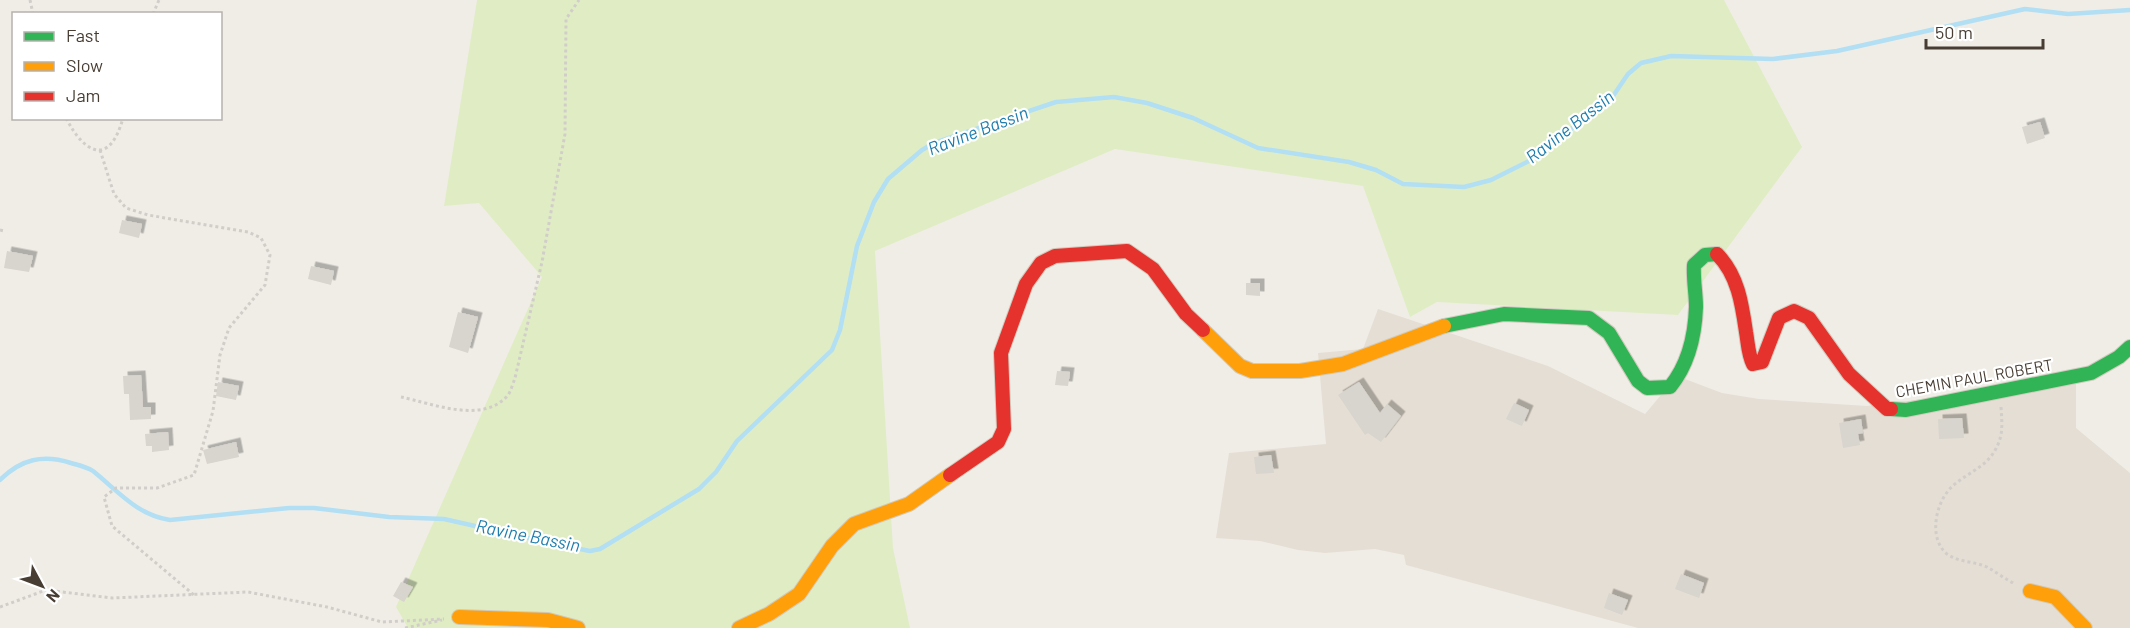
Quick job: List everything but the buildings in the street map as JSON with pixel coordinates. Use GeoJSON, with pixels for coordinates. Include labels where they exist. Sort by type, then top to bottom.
{"type":"FeatureCollection","features":[{"type":"Feature","properties":{"kind":"street","name":"CHEMIN PAUL ROBERT"},"geometry":{"type":"LineString","coordinates":[[740,628],[769,614],[799,594],[832,546],[854,524],[909,504],[998,442],[1004,429],[1005,414],[1000,353],[1026,285],[1041,263],[1055,256],[1126,251],[1142,259],[1153,269],[1186,314],[1240,366],[1252,371],[1299,371],[1343,364],[1454,322],[1475,318],[1504,314],[1577,316],[1589,318],[1609,333],[1638,381],[1647,388],[1670,387],[1684,365],[1691,340],[1696,306],[1694,265],[1704,255],[1716,253],[1728,263],[1740,297],[1747,355],[1753,364],[1762,362],[1779,318],[1794,311],[1809,318],[1849,374],[1887,409],[1906,410],[2091,373],[2130,347]]}},
{"type":"Feature","properties":{"kind":"street"},"geometry":{"type":"LineString","coordinates":[[2030,591],[2045,590],[2057,596],[2085,628]]}},
{"type":"Feature","properties":{"kind":"street"},"geometry":{"type":"LineString","coordinates":[[459,617],[548,620],[578,628]]}},
{"type":"Feature","properties":{"kind":"path"},"geometry":{"type":"LineString","coordinates":[[400,397],[470,411],[486,409],[507,396],[515,378],[542,262],[565,134],[566,19],[579,0]]}},
{"type":"Feature","properties":{"kind":"path"},"geometry":{"type":"LineString","coordinates":[[67,120],[81,142],[100,150],[111,147],[118,139],[123,120]]}},
{"type":"Feature","properties":{"kind":"path"},"geometry":{"type":"LineString","coordinates":[[100,150],[114,194],[126,208],[148,215],[248,232],[261,238],[270,255],[265,285],[229,328],[220,355],[213,411],[194,475],[157,488],[116,488],[105,497],[112,526],[194,595]]}},
{"type":"Feature","properties":{"kind":"path"},"geometry":{"type":"LineString","coordinates":[[2000,392],[2003,435],[1993,454],[1975,472],[1949,490],[1937,513],[1935,532],[1946,553],[1966,563],[1985,566],[2030,591]]}},
{"type":"Feature","properties":{"kind":"path"},"geometry":{"type":"LineString","coordinates":[[0,608],[45,590],[112,598],[248,592],[327,607],[382,622],[452,618],[405,628]]}},
{"type":"Feature","properties":{"kind":"shaded area"},"geometry":{"type":"Polygon","coordinates":[[[1378,309],[1548,366],[1645,414],[1677,376],[1722,393],[1759,399],[1867,406],[1996,390],[2076,384],[2076,428],[2130,473],[2130,628],[1638,628],[1406,565],[1404,555],[1375,549],[1325,553],[1298,550],[1260,541],[1216,538],[1229,453],[1326,444],[1318,353],[1363,349],[1378,309]]]}},
{"type":"Feature","properties":{"kind":"green space"},"geometry":{"type":"Polygon","coordinates":[[[477,0],[1724,0],[1802,147],[1678,315],[1437,302],[1410,317],[1363,186],[1115,149],[875,251],[893,548],[910,628],[408,628],[396,607],[542,277],[479,203],[444,206],[477,0]]]}},
{"type":"Feature","properties":{"kind":"waterway","name":"Ravine Bassin"},"geometry":{"type":"LineString","coordinates":[[0,480],[16,467],[33,460],[61,460],[91,470],[138,508],[170,520],[289,508],[314,508],[389,517],[444,519],[590,551],[600,549],[699,489],[716,472],[737,441],[832,350],[840,330],[857,246],[874,202],[888,179],[922,150],[934,143],[1056,102],[1114,97],[1147,103],[1193,118],[1258,148],[1349,162],[1376,170],[1403,184],[1464,187],[1491,180],[1533,159],[1613,96],[1628,74],[1641,63],[1671,56],[1773,59],[1837,51],[2025,9],[2068,14],[2130,10]]}},
{"type":"Feature","properties":{"kind":"traffic: fast"},"geometry":{"type":"LineString","coordinates":[[1444,326],[1504,314],[1589,318],[1609,333],[1638,381],[1647,388],[1670,387],[1686,360],[1694,329],[1696,307],[1694,265],[1705,255],[1717,254]]}},
{"type":"Feature","properties":{"kind":"traffic: fast"},"geometry":{"type":"LineString","coordinates":[[1891,409],[1906,410],[2091,373],[2119,357],[2130,347]]}},
{"type":"Feature","properties":{"kind":"traffic: slow"},"geometry":{"type":"LineString","coordinates":[[1203,330],[1240,366],[1252,371],[1300,371],[1343,364],[1444,326]]}},
{"type":"Feature","properties":{"kind":"traffic: slow"},"geometry":{"type":"LineString","coordinates":[[739,628],[769,614],[799,594],[832,546],[854,524],[909,504],[950,475]]}},
{"type":"Feature","properties":{"kind":"traffic: slow"},"geometry":{"type":"LineString","coordinates":[[2030,591],[2055,597],[2085,628]]}},
{"type":"Feature","properties":{"kind":"traffic: slow"},"geometry":{"type":"LineString","coordinates":[[459,617],[548,620],[578,628]]}},
{"type":"Feature","properties":{"kind":"traffic: jam"},"geometry":{"type":"LineString","coordinates":[[950,475],[998,442],[1004,429],[1001,353],[1026,284],[1041,263],[1055,256],[1127,251],[1153,269],[1186,314],[1203,330]]}},
{"type":"Feature","properties":{"kind":"traffic: jam"},"geometry":{"type":"LineString","coordinates":[[1717,254],[1730,271],[1738,290],[1753,364],[1762,362],[1779,318],[1794,311],[1809,318],[1849,374],[1887,409],[1891,409]]}}]}
